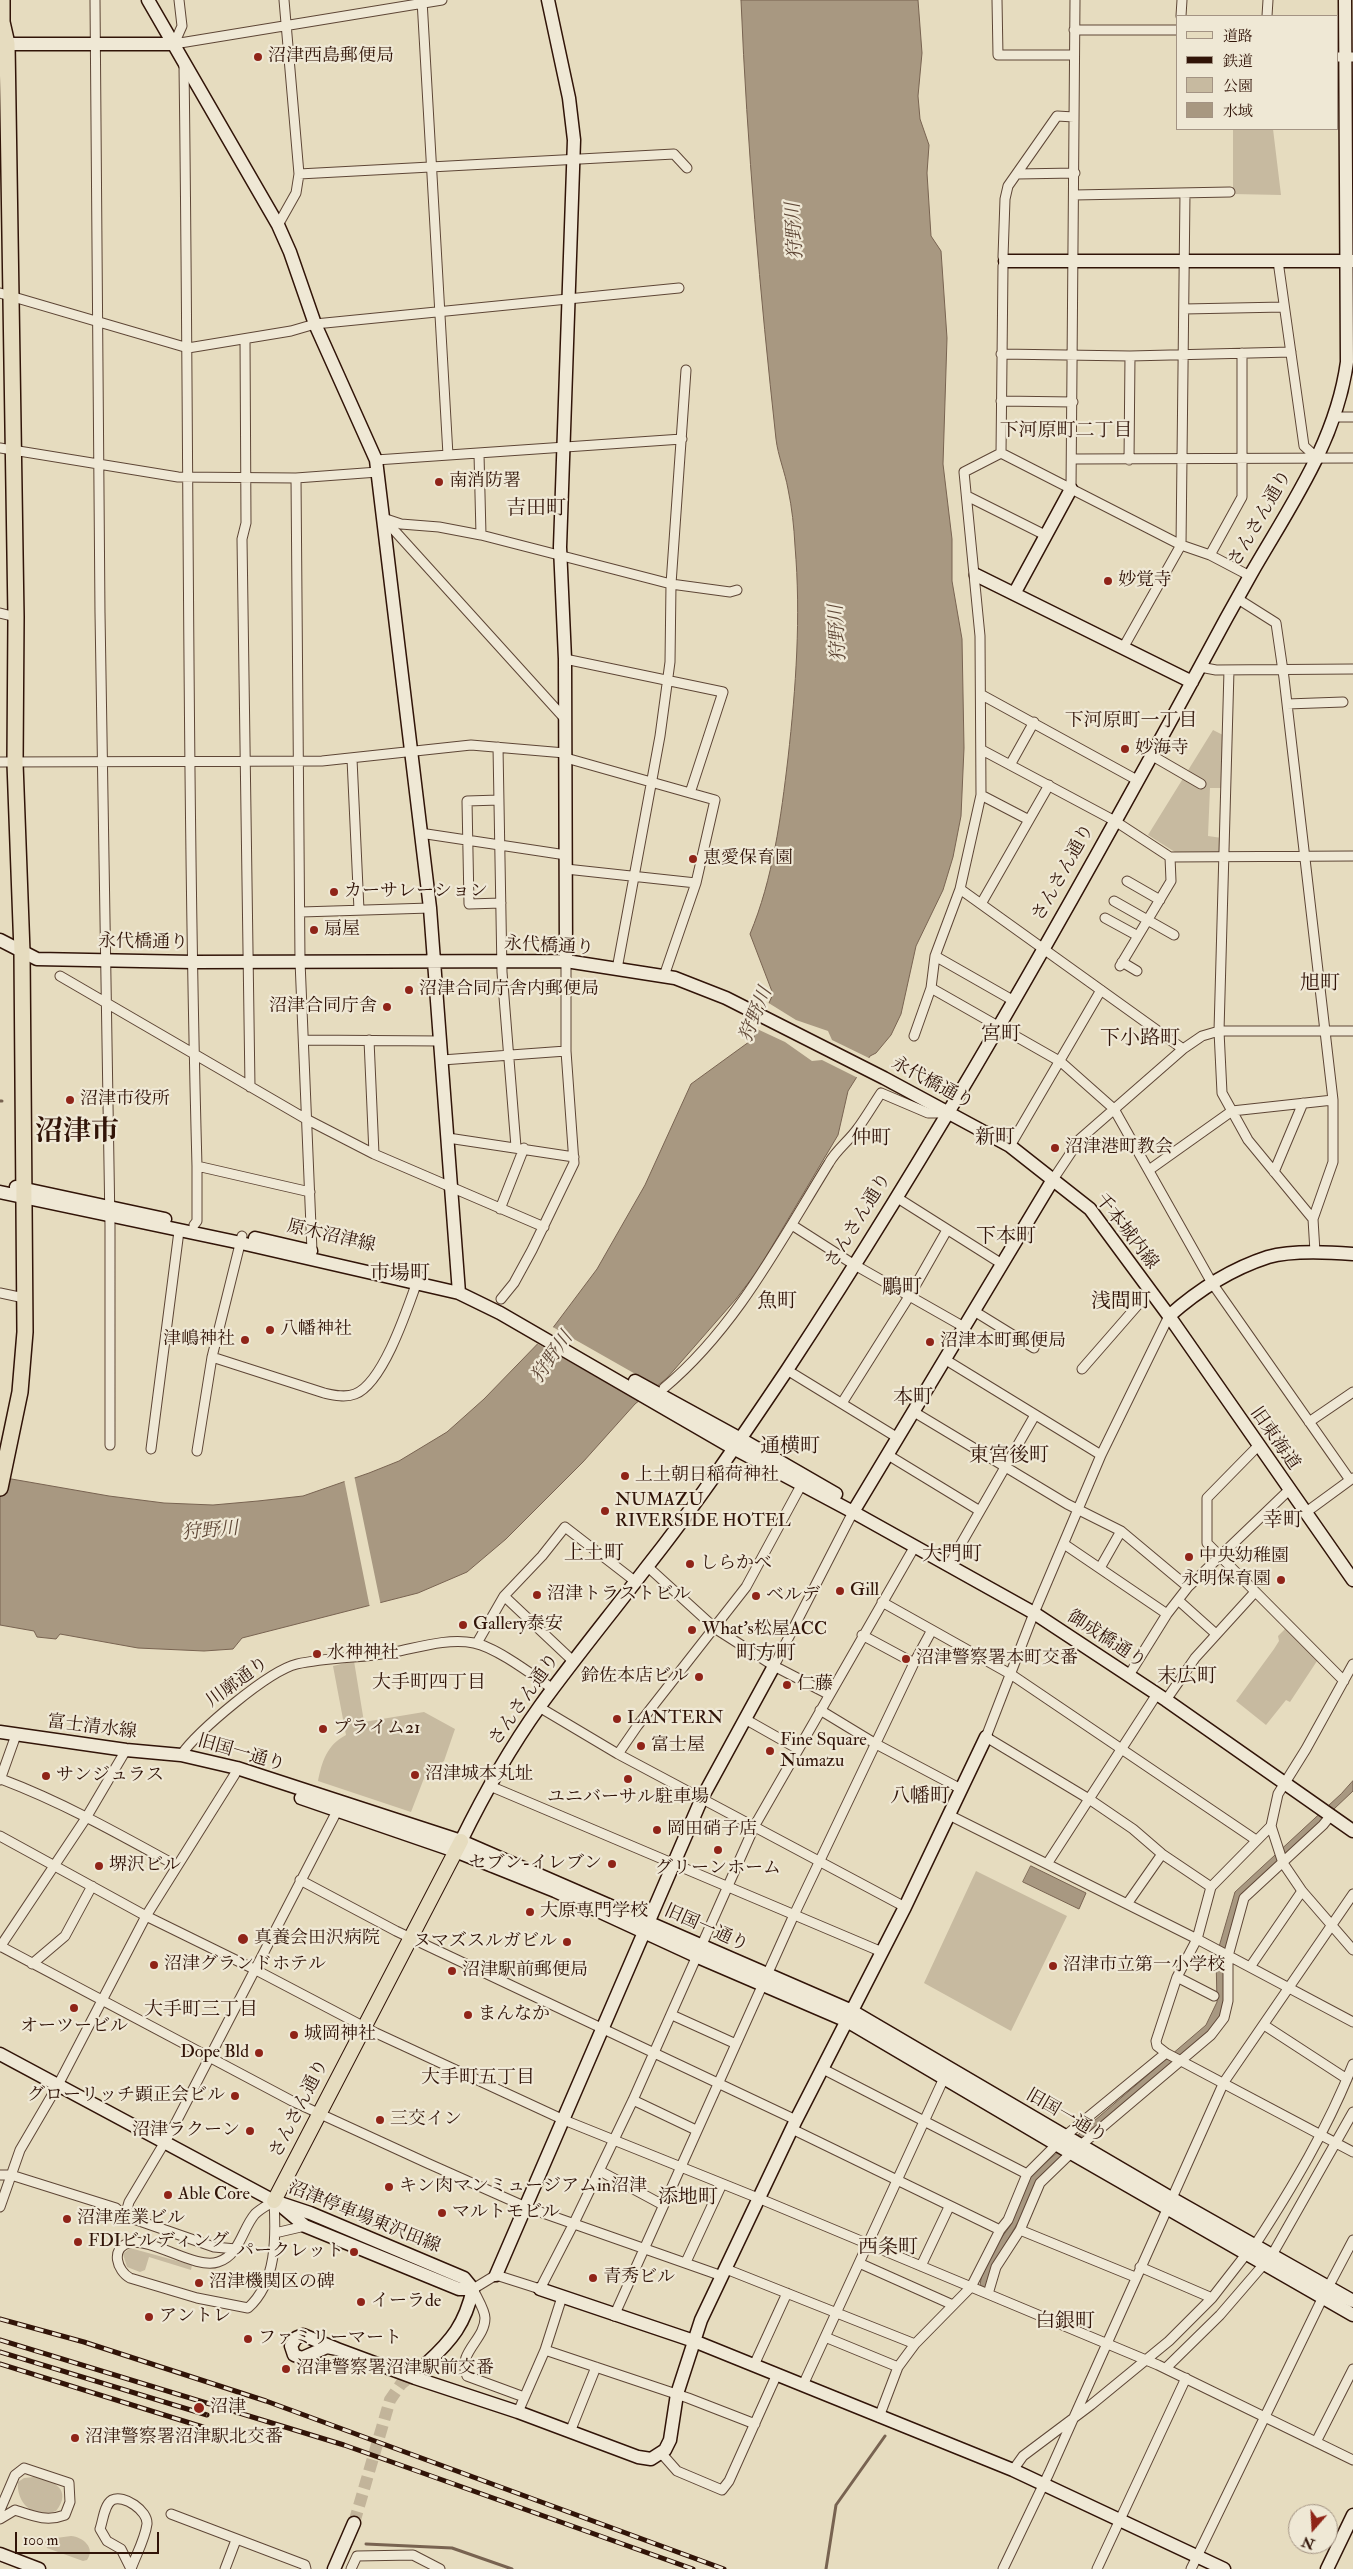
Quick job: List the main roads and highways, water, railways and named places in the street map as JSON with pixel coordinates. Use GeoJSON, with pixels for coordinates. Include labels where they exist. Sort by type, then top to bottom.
{"type":"FeatureCollection","features":[{"type":"Feature","properties":{"kind":"highway"},"geometry":{"type":"LineString","coordinates":[[0,1488],[24,1358],[22,952],[8,762],[16,617],[6,450],[4,44],[2,0]]}},
{"type":"Feature","properties":{"kind":"highway"},"geometry":{"type":"LineString","coordinates":[[4,44],[12,22],[11,0]]}},
{"type":"Feature","properties":{"kind":"main road","name":"さんさん通り"},"geometry":{"type":"LineString","coordinates":[[274,2201],[458,1846]]}},
{"type":"Feature","properties":{"kind":"water","name":"狩野川"},"geometry":{"type":"Polygon","coordinates":[[[741,0],[918,0],[922,53],[918,96],[920,119],[929,145],[927,173],[931,236],[941,251],[947,338],[943,464],[952,539],[952,581],[962,639],[964,748],[961,816],[953,857],[943,890],[916,946],[901,1014],[891,1035],[876,1053],[870,1056],[848,1091],[838,1135],[758,1270],[736,1299],[667,1378],[635,1404],[583,1462],[506,1539],[467,1572],[418,1593],[242,1638],[233,1649],[204,1651],[138,1648],[60,1634],[56,1639],[37,1637],[34,1631],[0,1625],[0,1477],[109,1496],[164,1503],[213,1505],[258,1501],[303,1496],[369,1473],[399,1461],[447,1432],[484,1399],[552,1329],[597,1269],[645,1185],[691,1084],[753,1039],[773,994],[750,934],[765,892],[775,848],[782,803],[791,731],[798,599],[793,518],[776,439],[765,329],[750,165],[741,0]]]}},
{"type":"Feature","properties":{"kind":"water"},"geometry":{"type":"Polygon","coordinates":[[[1353,1781],[1353,1791],[1242,1896],[1236,1915],[1226,2003],[1219,2020],[1204,2036],[1127,2100],[1036,2181],[1020,2219],[994,2263],[986,2288],[980,2285],[984,2262],[1010,2226],[1031,2175],[1206,2025],[1217,2002],[1216,1957],[1235,1892],[1353,1781]]]}},
{"type":"Feature","properties":{"kind":"water"},"geometry":{"type":"Polygon","coordinates":[[[1031,1866],[1086,1893],[1079,1909],[1023,1882],[1031,1866]]]}},
{"type":"Feature","properties":{"kind":"waterway"},"geometry":{"type":"LineString","coordinates":[[826,2569],[836,2505],[885,2436]]}},
{"type":"Feature","properties":{"kind":"waterway"},"geometry":{"type":"LineString","coordinates":[[366,2544],[452,2548],[512,2569]]}},
{"type":"Feature","properties":{"kind":"tunnel"},"geometry":{"type":"LineString","coordinates":[[354,2523],[390,2400],[401,2384],[427,2363]]}},
{"type":"Feature","properties":{"kind":"railway"},"geometry":{"type":"LineString","coordinates":[[0,2319],[84,2342],[266,2401],[724,2569]]}},
{"type":"Feature","properties":{"kind":"railway"},"geometry":{"type":"LineString","coordinates":[[0,2340],[344,2445],[693,2569]]}},
{"type":"Feature","properties":{"kind":"railway"},"geometry":{"type":"LineString","coordinates":[[0,2352],[207,2415]]}},
{"type":"Feature","properties":{"kind":"railway"},"geometry":{"type":"LineString","coordinates":[[0,2364],[203,2427]]}},
{"type":"Feature","properties":{"kind":"place","name":"沼津西島郵便局"},"geometry":{"type":"Point","coordinates":[258,57]}},
{"type":"Feature","properties":{"kind":"place","name":"南消防署"},"geometry":{"type":"Point","coordinates":[439,482]}},
{"type":"Feature","properties":{"kind":"place","name":"妙覚寺"},"geometry":{"type":"Point","coordinates":[1108,581]}},
{"type":"Feature","properties":{"kind":"place","name":"妙海寺"},"geometry":{"type":"Point","coordinates":[1125,749]}},
{"type":"Feature","properties":{"kind":"place","name":"恵愛保育園"},"geometry":{"type":"Point","coordinates":[693,859]}},
{"type":"Feature","properties":{"kind":"place","name":"カーサレーション"},"geometry":{"type":"Point","coordinates":[334,892]}},
{"type":"Feature","properties":{"kind":"place","name":"扇屋"},"geometry":{"type":"Point","coordinates":[314,930]}},
{"type":"Feature","properties":{"kind":"place","name":"沼津合同庁舎内郵便局"},"geometry":{"type":"Point","coordinates":[409,990]}},
{"type":"Feature","properties":{"kind":"place","name":"沼津合同庁舎"},"geometry":{"type":"Point","coordinates":[387,1007]}},
{"type":"Feature","properties":{"kind":"place","name":"沼津市役所"},"geometry":{"type":"Point","coordinates":[70,1100]}},
{"type":"Feature","properties":{"kind":"place","name":"沼津港町教会"},"geometry":{"type":"Point","coordinates":[1055,1148]}},
{"type":"Feature","properties":{"kind":"place","name":"八幡神社"},"geometry":{"type":"Point","coordinates":[270,1330]}},
{"type":"Feature","properties":{"kind":"place","name":"津嶋神社"},"geometry":{"type":"Point","coordinates":[245,1340]}},
{"type":"Feature","properties":{"kind":"place","name":"沼津本町郵便局"},"geometry":{"type":"Point","coordinates":[930,1342]}},
{"type":"Feature","properties":{"kind":"place","name":"上土朝日稲荷神社"},"geometry":{"type":"Point","coordinates":[625,1476]}},
{"type":"Feature","properties":{"kind":"place","name":"NUMAZU RIVERSIDE HOTEL"},"geometry":{"type":"Point","coordinates":[605,1511]}},
{"type":"Feature","properties":{"kind":"place","name":"中央幼稚園"},"geometry":{"type":"Point","coordinates":[1189,1557]}},
{"type":"Feature","properties":{"kind":"place","name":"しらかべ"},"geometry":{"type":"Point","coordinates":[690,1564]}},
{"type":"Feature","properties":{"kind":"place","name":"永明保育園"},"geometry":{"type":"Point","coordinates":[1281,1580]}},
{"type":"Feature","properties":{"kind":"place","name":"Gill"},"geometry":{"type":"Point","coordinates":[840,1591]}},
{"type":"Feature","properties":{"kind":"place","name":"沼津トラストビル"},"geometry":{"type":"Point","coordinates":[537,1595]}},
{"type":"Feature","properties":{"kind":"place","name":"ベルデ"},"geometry":{"type":"Point","coordinates":[756,1596]}},
{"type":"Feature","properties":{"kind":"place","name":"Gallery泰安"},"geometry":{"type":"Point","coordinates":[463,1625]}},
{"type":"Feature","properties":{"kind":"place","name":"What’s松屋ACC"},"geometry":{"type":"Point","coordinates":[692,1630]}},
{"type":"Feature","properties":{"kind":"place","name":"水神神社"},"geometry":{"type":"Point","coordinates":[317,1654]}},
{"type":"Feature","properties":{"kind":"place","name":"沼津警察署本町交番"},"geometry":{"type":"Point","coordinates":[906,1659]}},
{"type":"Feature","properties":{"kind":"place","name":"鈴佐本店ビル"},"geometry":{"type":"Point","coordinates":[699,1677]}},
{"type":"Feature","properties":{"kind":"place","name":"仁藤"},"geometry":{"type":"Point","coordinates":[787,1685]}},
{"type":"Feature","properties":{"kind":"place","name":"LANTERN"},"geometry":{"type":"Point","coordinates":[617,1719]}},
{"type":"Feature","properties":{"kind":"place","name":"プライム21"},"geometry":{"type":"Point","coordinates":[323,1729]}},
{"type":"Feature","properties":{"kind":"place","name":"富士屋"},"geometry":{"type":"Point","coordinates":[641,1746]}},
{"type":"Feature","properties":{"kind":"place","name":"Fine Square Numazu"},"geometry":{"type":"Point","coordinates":[770,1751]}},
{"type":"Feature","properties":{"kind":"place","name":"沼津城本丸址"},"geometry":{"type":"Point","coordinates":[415,1775]}},
{"type":"Feature","properties":{"kind":"place","name":"サンジュラス"},"geometry":{"type":"Point","coordinates":[46,1776]}},
{"type":"Feature","properties":{"kind":"place","name":"ユニバーサル駐車場"},"geometry":{"type":"Point","coordinates":[628,1779]}},
{"type":"Feature","properties":{"kind":"place","name":"岡田硝子店"},"geometry":{"type":"Point","coordinates":[657,1830]}},
{"type":"Feature","properties":{"kind":"place","name":"グリーンホーム"},"geometry":{"type":"Point","coordinates":[718,1850]}},
{"type":"Feature","properties":{"kind":"place","name":"セブン-イレブン"},"geometry":{"type":"Point","coordinates":[612,1864]}},
{"type":"Feature","properties":{"kind":"place","name":"堺沢ビル"},"geometry":{"type":"Point","coordinates":[99,1866]}},
{"type":"Feature","properties":{"kind":"place","name":"大原専門学校"},"geometry":{"type":"Point","coordinates":[530,1912]}},
{"type":"Feature","properties":{"kind":"place","name":"真養会田沢病院"},"geometry":{"type":"Point","coordinates":[243,1939]}},
{"type":"Feature","properties":{"kind":"place","name":"ヌマズスルガビル"},"geometry":{"type":"Point","coordinates":[567,1942]}},
{"type":"Feature","properties":{"kind":"place","name":"沼津グランドホテル"},"geometry":{"type":"Point","coordinates":[154,1965]}},
{"type":"Feature","properties":{"kind":"place","name":"沼津市立第一小学校"},"geometry":{"type":"Point","coordinates":[1053,1966]}},
{"type":"Feature","properties":{"kind":"place","name":"沼津駅前郵便局"},"geometry":{"type":"Point","coordinates":[452,1971]}},
{"type":"Feature","properties":{"kind":"place","name":"オーツービル"},"geometry":{"type":"Point","coordinates":[74,2008]}},
{"type":"Feature","properties":{"kind":"place","name":"まんなか"},"geometry":{"type":"Point","coordinates":[468,2015]}},
{"type":"Feature","properties":{"kind":"place","name":"城岡神社"},"geometry":{"type":"Point","coordinates":[294,2035]}},
{"type":"Feature","properties":{"kind":"place","name":"Dope Bld"},"geometry":{"type":"Point","coordinates":[259,2053]}},
{"type":"Feature","properties":{"kind":"place","name":"グローリッチ顕正会ビル"},"geometry":{"type":"Point","coordinates":[235,2096]}},
{"type":"Feature","properties":{"kind":"place","name":"三交イン"},"geometry":{"type":"Point","coordinates":[380,2120]}},
{"type":"Feature","properties":{"kind":"place","name":"沼津ラクーン"},"geometry":{"type":"Point","coordinates":[250,2131]}},
{"type":"Feature","properties":{"kind":"place","name":"キン肉マンミュージアムin沼津"},"geometry":{"type":"Point","coordinates":[389,2187]}},
{"type":"Feature","properties":{"kind":"place","name":"Able Core"},"geometry":{"type":"Point","coordinates":[168,2195]}},
{"type":"Feature","properties":{"kind":"place","name":"マルトモビル"},"geometry":{"type":"Point","coordinates":[442,2213]}},
{"type":"Feature","properties":{"kind":"place","name":"沼津産業ビル"},"geometry":{"type":"Point","coordinates":[67,2219]}},
{"type":"Feature","properties":{"kind":"place","name":"FDIビルディング"},"geometry":{"type":"Point","coordinates":[78,2242]}},
{"type":"Feature","properties":{"kind":"place","name":"パークレット"},"geometry":{"type":"Point","coordinates":[354,2252]}},
{"type":"Feature","properties":{"kind":"place","name":"青秀ビル"},"geometry":{"type":"Point","coordinates":[593,2278]}},
{"type":"Feature","properties":{"kind":"place","name":"沼津機関区の碑"},"geometry":{"type":"Point","coordinates":[199,2283]}},
{"type":"Feature","properties":{"kind":"place","name":"イーラde"},"geometry":{"type":"Point","coordinates":[361,2302]}},
{"type":"Feature","properties":{"kind":"place","name":"アントレ"},"geometry":{"type":"Point","coordinates":[149,2317]}},
{"type":"Feature","properties":{"kind":"place","name":"ファミリーマート"},"geometry":{"type":"Point","coordinates":[248,2339]}},
{"type":"Feature","properties":{"kind":"place","name":"沼津警察署沼津駅前交番"},"geometry":{"type":"Point","coordinates":[286,2369]}},
{"type":"Feature","properties":{"kind":"place","name":"沼津"},"geometry":{"type":"Point","coordinates":[199,2408]}},
{"type":"Feature","properties":{"kind":"place","name":"沼津警察署沼津駅北交番"},"geometry":{"type":"Point","coordinates":[75,2438]}},
{"type":"Feature","properties":{"kind":"district","name":"下河原町二丁目"},"geometry":{"type":"Point","coordinates":[1066,432]}},
{"type":"Feature","properties":{"kind":"district","name":"吉田町"},"geometry":{"type":"Point","coordinates":[536,510]}},
{"type":"Feature","properties":{"kind":"district","name":"下河原町一丁目"},"geometry":{"type":"Point","coordinates":[1131,722]}},
{"type":"Feature","properties":{"kind":"district","name":"旭町"},"geometry":{"type":"Point","coordinates":[1320,985]}},
{"type":"Feature","properties":{"kind":"district","name":"宮町"},"geometry":{"type":"Point","coordinates":[1001,1036]}},
{"type":"Feature","properties":{"kind":"district","name":"下小路町"},"geometry":{"type":"Point","coordinates":[1140,1040]}},
{"type":"Feature","properties":{"kind":"district","name":"沼津市"},"geometry":{"type":"Point","coordinates":[77,1134]}},
{"type":"Feature","properties":{"kind":"district","name":"新町"},"geometry":{"type":"Point","coordinates":[995,1139]}},
{"type":"Feature","properties":{"kind":"district","name":"仲町"},"geometry":{"type":"Point","coordinates":[871,1140]}},
{"type":"Feature","properties":{"kind":"district","name":"下本町"},"geometry":{"type":"Point","coordinates":[1006,1238]}},
{"type":"Feature","properties":{"kind":"district","name":"市場町"},"geometry":{"type":"Point","coordinates":[400,1275]}},
{"type":"Feature","properties":{"kind":"district","name":"鵰町"},"geometry":{"type":"Point","coordinates":[902,1289]}},
{"type":"Feature","properties":{"kind":"district","name":"魚町"},"geometry":{"type":"Point","coordinates":[777,1303]}},
{"type":"Feature","properties":{"kind":"district","name":"浅間町"},"geometry":{"type":"Point","coordinates":[1121,1303]}},
{"type":"Feature","properties":{"kind":"district","name":"本町"},"geometry":{"type":"Point","coordinates":[913,1399]}},
{"type":"Feature","properties":{"kind":"district","name":"通横町"},"geometry":{"type":"Point","coordinates":[790,1448]}},
{"type":"Feature","properties":{"kind":"district","name":"東宮後町"},"geometry":{"type":"Point","coordinates":[1009,1457]}},
{"type":"Feature","properties":{"kind":"district","name":"幸町"},"geometry":{"type":"Point","coordinates":[1283,1522]}},
{"type":"Feature","properties":{"kind":"district","name":"上土町"},"geometry":{"type":"Point","coordinates":[594,1555]}},
{"type":"Feature","properties":{"kind":"district","name":"大門町"},"geometry":{"type":"Point","coordinates":[952,1556]}},
{"type":"Feature","properties":{"kind":"district","name":"町方町"},"geometry":{"type":"Point","coordinates":[766,1655]}},
{"type":"Feature","properties":{"kind":"district","name":"末広町"},"geometry":{"type":"Point","coordinates":[1187,1678]}},
{"type":"Feature","properties":{"kind":"district","name":"大手町四丁目"},"geometry":{"type":"Point","coordinates":[429,1684]}},
{"type":"Feature","properties":{"kind":"district","name":"八幡町"},"geometry":{"type":"Point","coordinates":[920,1798]}},
{"type":"Feature","properties":{"kind":"district","name":"大手町三丁目"},"geometry":{"type":"Point","coordinates":[201,2011]}},
{"type":"Feature","properties":{"kind":"district","name":"大手町五丁目"},"geometry":{"type":"Point","coordinates":[478,2079]}},
{"type":"Feature","properties":{"kind":"district","name":"添地町"},"geometry":{"type":"Point","coordinates":[688,2199]}},
{"type":"Feature","properties":{"kind":"district","name":"西条町"},"geometry":{"type":"Point","coordinates":[888,2249]}},
{"type":"Feature","properties":{"kind":"district","name":"白銀町"},"geometry":{"type":"Point","coordinates":[1065,2323]}}]}
